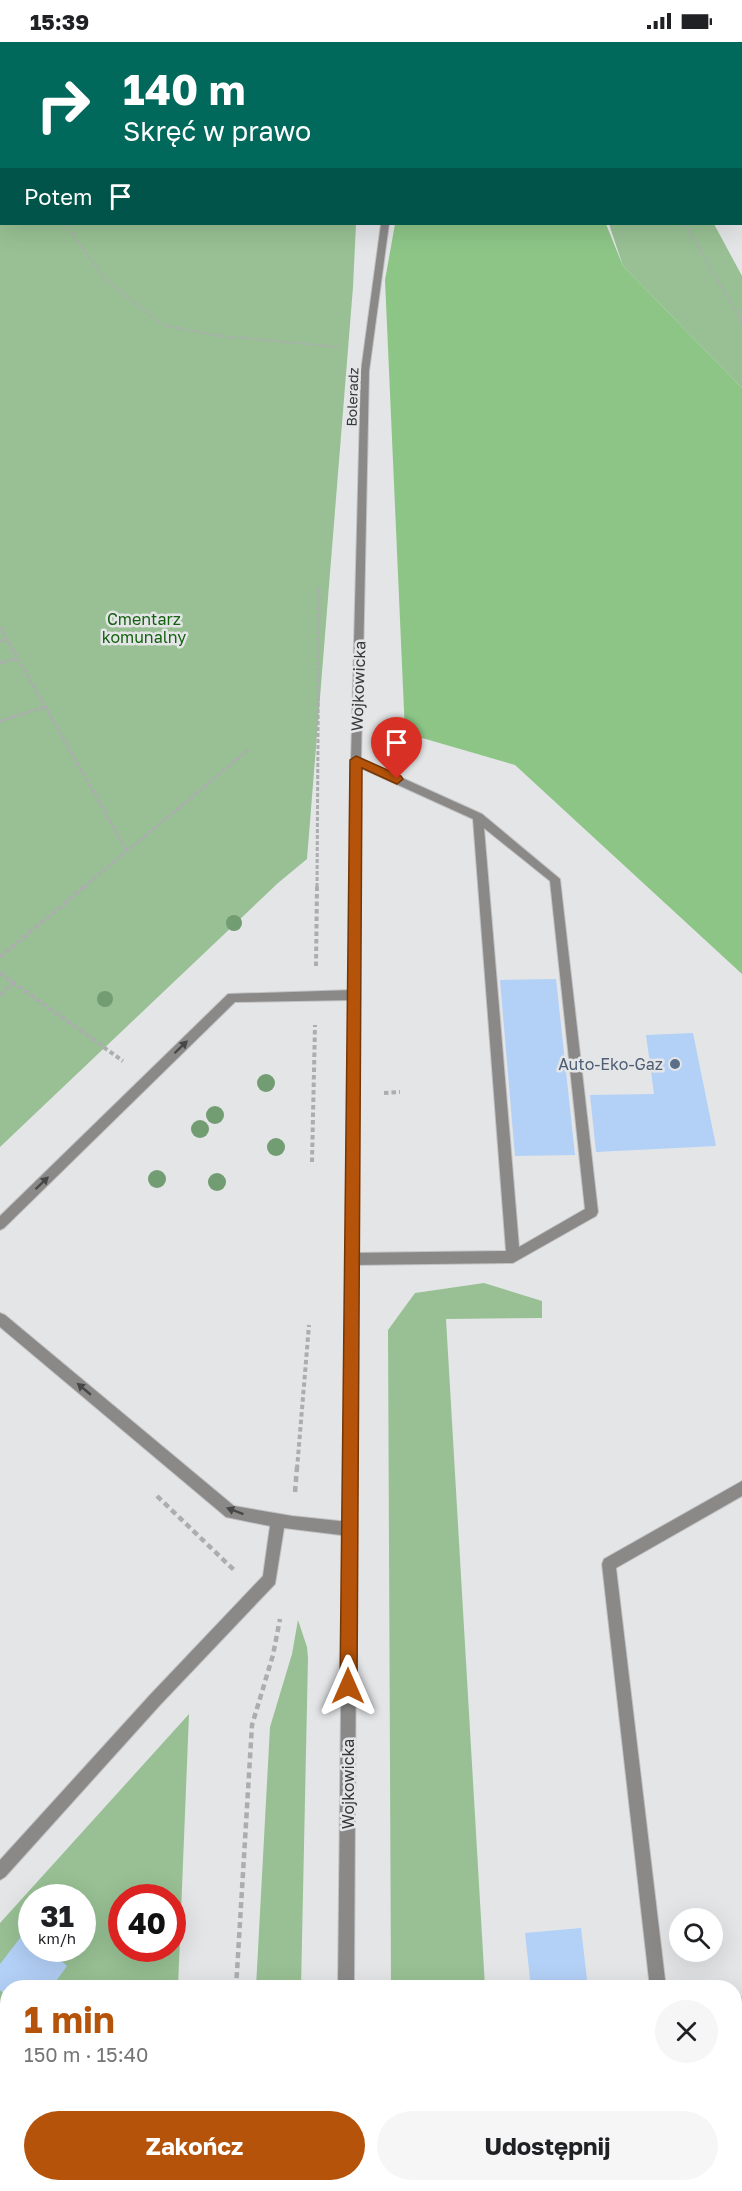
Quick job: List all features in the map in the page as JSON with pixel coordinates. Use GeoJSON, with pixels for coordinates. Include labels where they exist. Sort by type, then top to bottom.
{"type":"FeatureCollection","features":[{"type":"Feature","properties":{"kind":"street","name":"Boleradz"},"geometry":{"type":"LineString","coordinates":[[362,572],[365,371],[385,225]]}},
{"type":"Feature","properties":{"kind":"street","name":"Wojkowicka"},"geometry":{"type":"LineString","coordinates":[[346,1980],[353,995],[356,760],[362,572]]}},
{"type":"Feature","properties":{"kind":"street"},"geometry":{"type":"LineString","coordinates":[[351,1260],[513,1257],[592,1212],[555,879],[478,817],[356,760]]}},
{"type":"Feature","properties":{"kind":"street"},"geometry":{"type":"LineString","coordinates":[[478,817],[513,1257]]}},
{"type":"Feature","properties":{"kind":"street"},"geometry":{"type":"LineString","coordinates":[[0,1224],[232,997],[353,995]]}},
{"type":"Feature","properties":{"kind":"street"},"geometry":{"type":"LineString","coordinates":[[0,1319],[231,1512],[285,1522],[349,1528]]}},
{"type":"Feature","properties":{"kind":"street"},"geometry":{"type":"LineString","coordinates":[[657,1980],[609,1564],[742,1488]]}},
{"type":"Feature","properties":{"kind":"street"},"geometry":{"type":"LineString","coordinates":[[0,1872],[155,1700],[270,1579],[285,1522]]}},
{"type":"Feature","properties":{"kind":"path"},"geometry":{"type":"LineString","coordinates":[[66,225],[106,280],[163,325],[213,335],[368,351]]}},
{"type":"Feature","properties":{"kind":"path"},"geometry":{"type":"LineString","coordinates":[[687,225],[742,322]]}},
{"type":"Feature","properties":{"kind":"path"},"geometry":{"type":"LineString","coordinates":[[312,1162],[319,586]]}},
{"type":"Feature","properties":{"kind":"path"},"geometry":{"type":"LineString","coordinates":[[0,627],[127,851]]}},
{"type":"Feature","properties":{"kind":"path"},"geometry":{"type":"LineString","coordinates":[[0,641],[7,639]]}},
{"type":"Feature","properties":{"kind":"path"},"geometry":{"type":"LineString","coordinates":[[0,663],[18,658]]}},
{"type":"Feature","properties":{"kind":"path"},"geometry":{"type":"LineString","coordinates":[[0,720],[45,707]]}},
{"type":"Feature","properties":{"kind":"path"},"geometry":{"type":"LineString","coordinates":[[0,957],[248,750]]}},
{"type":"Feature","properties":{"kind":"path"},"geometry":{"type":"LineString","coordinates":[[0,973],[148,1079]]}},
{"type":"Feature","properties":{"kind":"path"},"geometry":{"type":"LineString","coordinates":[[0,995],[14,982]]}},
{"type":"Feature","properties":{"kind":"path"},"geometry":{"type":"LineString","coordinates":[[299,1461],[309,1326]]}},
{"type":"Feature","properties":{"kind":"path"},"geometry":{"type":"LineString","coordinates":[[153,1493],[258,1592],[280,1617]]}},
{"type":"Feature","properties":{"kind":"path"},"geometry":{"type":"LineString","coordinates":[[236,1980],[252,1725],[273,1655],[282,1609]]}},
{"type":"Feature","properties":{"kind":"green space","name":"Cmentarz komunalny"},"geometry":{"type":"Polygon","coordinates":[[[0,225],[356,225],[353,287],[307,859],[278,883],[0,1147],[0,225]]]}},
{"type":"Feature","properties":{"kind":"green space"},"geometry":{"type":"Polygon","coordinates":[[[395,225],[606,225],[623,266],[742,388],[742,974],[515,765],[405,733],[385,280],[395,225]]]}},
{"type":"Feature","properties":{"kind":"green space"},"geometry":{"type":"Polygon","coordinates":[[[609,225],[715,225],[742,276],[742,388],[623,266],[609,225]]]}},
{"type":"Feature","properties":{"kind":"green space"},"geometry":{"type":"Polygon","coordinates":[[[484,1283],[542,1301],[542,1318],[446,1319],[485,1980],[391,1980],[388,1330],[415,1293],[484,1283]]]}},
{"type":"Feature","properties":{"kind":"green space"},"geometry":{"type":"Polygon","coordinates":[[[298,1620],[307,1647],[308,1658],[301,1980],[256,1980],[270,1727],[292,1654],[298,1620]]]}},
{"type":"Feature","properties":{"kind":"green space"},"geometry":{"type":"Polygon","coordinates":[[[189,1714],[182,1884],[108,1884],[108,1962],[179,1962],[178,1980],[0,1980],[0,1923],[18,1903],[18,1962],[96,1962],[96,1884],[35,1884],[189,1714]]]}},
{"type":"Feature","properties":{"kind":"building"},"geometry":{"type":"Polygon","coordinates":[[[556,979],[575,1155],[515,1156],[500,980],[556,979]]]}},
{"type":"Feature","properties":{"kind":"building","name":"Auto-Eko-Gaz"},"geometry":{"type":"Polygon","coordinates":[[[693,1033],[716,1146],[596,1152],[590,1095],[654,1094],[646,1035],[693,1033]]]}},
{"type":"Feature","properties":{"kind":"building"},"geometry":{"type":"Polygon","coordinates":[[[581,1928],[587,1980],[530,1980],[525,1933],[581,1928]]]}},
{"type":"Feature","properties":{"kind":"building"},"geometry":{"type":"Polygon","coordinates":[[[18,1941],[18,1962],[63,1962],[67,1966],[57,1980],[0,1980],[0,1964],[18,1941]]]}},
{"type":"Feature","properties":{"kind":"place","name":"Auto-Eko-Gaz"},"geometry":{"type":"Point","coordinates":[675,1064]}},
{"type":"Feature","properties":{"kind":"route"},"geometry":{"type":"LineString","coordinates":[[348,1686],[356,760],[397,779]]}}]}
